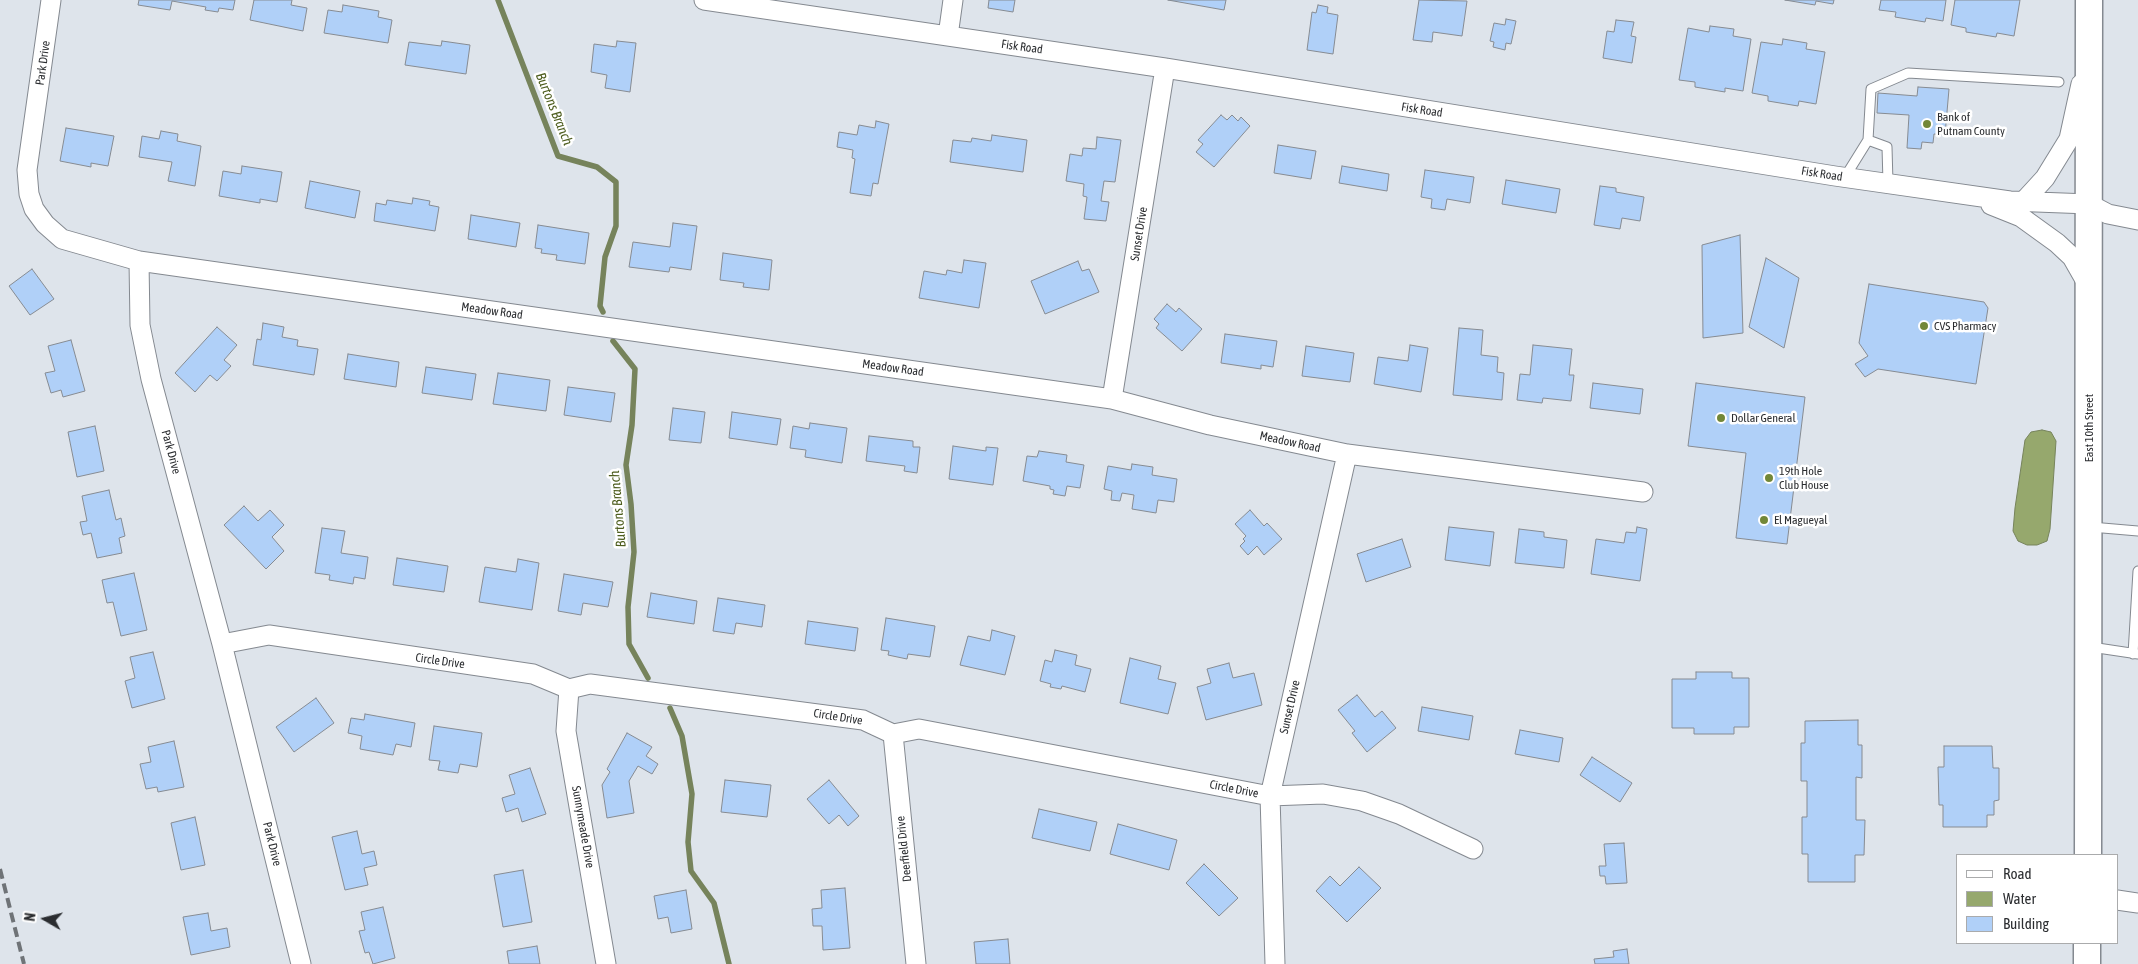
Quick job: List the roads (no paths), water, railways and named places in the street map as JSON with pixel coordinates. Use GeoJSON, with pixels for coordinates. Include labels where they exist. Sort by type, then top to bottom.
{"type":"FeatureCollection","features":[{"type":"Feature","properties":{"kind":"main road","name":"East 10th Street"},"geometry":{"type":"LineString","coordinates":[[2088,854],[2089,0]]}},
{"type":"Feature","properties":{"kind":"main road"},"geometry":{"type":"LineString","coordinates":[[2087,944],[2087,964]]}},
{"type":"Feature","properties":{"kind":"street","name":"Park Drive"},"geometry":{"type":"LineString","coordinates":[[51,0],[28,170],[31,202],[45,224],[62,239],[139,261],[140,325],[151,378],[222,644],[301,964]]}},
{"type":"Feature","properties":{"kind":"street","name":"Fisk Road"},"geometry":{"type":"LineString","coordinates":[[704,0],[796,8],[948,36],[1165,68],[1888,184],[2023,202],[2089,204],[2108,214],[2138,220]]}},
{"type":"Feature","properties":{"kind":"street"},"geometry":{"type":"LineString","coordinates":[[948,36],[953,0]]}},
{"type":"Feature","properties":{"kind":"street"},"geometry":{"type":"LineString","coordinates":[[2023,202],[2045,178],[2069,139],[2089,48]]}},
{"type":"Feature","properties":{"kind":"street","name":"Sunset Drive"},"geometry":{"type":"LineString","coordinates":[[1112,399],[1165,68]]}},
{"type":"Feature","properties":{"kind":"street"},"geometry":{"type":"LineString","coordinates":[[1967,195],[2021,217],[2040,230],[2072,258],[2089,286]]}},
{"type":"Feature","properties":{"kind":"street","name":"Meadow Road"},"geometry":{"type":"LineString","coordinates":[[139,261],[1112,399],[1210,425],[1347,454],[1643,492]]}},
{"type":"Feature","properties":{"kind":"street","name":"Sunset Drive"},"geometry":{"type":"LineString","coordinates":[[1275,964],[1270,796],[1347,454]]}},
{"type":"Feature","properties":{"kind":"street","name":"Circle Drive"},"geometry":{"type":"LineString","coordinates":[[222,644],[269,635],[533,674],[569,689],[590,684],[863,720],[893,734],[919,729],[1270,796],[1323,794],[1362,801],[1399,814],[1473,849]]}},
{"type":"Feature","properties":{"kind":"street","name":"Sunnymeade Drive"},"geometry":{"type":"LineString","coordinates":[[569,689],[566,731],[606,964]]}},
{"type":"Feature","properties":{"kind":"street","name":"Deerfield Drive"},"geometry":{"type":"LineString","coordinates":[[893,734],[916,964]]}},
{"type":"Feature","properties":{"kind":"street"},"geometry":{"type":"LineString","coordinates":[[2118,900],[2138,903]]}},
{"type":"Feature","properties":{"kind":"lane"},"geometry":{"type":"LineString","coordinates":[[1845,177],[1868,140],[1871,89],[1908,73],[2060,82]]}},
{"type":"Feature","properties":{"kind":"lane"},"geometry":{"type":"LineString","coordinates":[[1868,140],[1887,147],[1888,184]]}},
{"type":"Feature","properties":{"kind":"lane"},"geometry":{"type":"LineString","coordinates":[[2088,527],[2138,531]]}},
{"type":"Feature","properties":{"kind":"lane"},"geometry":{"type":"LineString","coordinates":[[2088,647],[2136,654],[2138,571]]}},
{"type":"Feature","properties":{"kind":"water"},"geometry":{"type":"Polygon","coordinates":[[[2042,430],[2051,432],[2056,441],[2050,529],[2047,541],[2037,545],[2027,545],[2018,541],[2013,531],[2015,508],[2025,440],[2031,432],[2042,430]]]}},
{"type":"Feature","properties":{"kind":"waterway","name":"Burtons Branch"},"geometry":{"type":"LineString","coordinates":[[498,0],[558,156],[597,167],[616,182],[616,226],[605,257],[600,306],[603,312]]}},
{"type":"Feature","properties":{"kind":"waterway","name":"Burtons Branch"},"geometry":{"type":"LineString","coordinates":[[613,341],[635,369],[632,425],[626,465],[634,552],[628,607],[629,644],[648,678]]}},
{"type":"Feature","properties":{"kind":"waterway","name":"Burtons Branch"},"geometry":{"type":"LineString","coordinates":[[670,708],[682,736],[692,794],[688,842],[691,871],[714,903],[729,964]]}},
{"type":"Feature","properties":{"kind":"railway"},"geometry":{"type":"LineString","coordinates":[[0,869],[24,964]]}},
{"type":"Feature","properties":{"kind":"place","name":"Bank of Putnam County"},"geometry":{"type":"Point","coordinates":[1927,124]}},
{"type":"Feature","properties":{"kind":"place","name":"CVS Pharmacy"},"geometry":{"type":"Point","coordinates":[1924,326]}},
{"type":"Feature","properties":{"kind":"place","name":"Dollar General"},"geometry":{"type":"Point","coordinates":[1721,418]}},
{"type":"Feature","properties":{"kind":"place","name":"19th Hole Club House"},"geometry":{"type":"Point","coordinates":[1769,478]}},
{"type":"Feature","properties":{"kind":"place","name":"El Magueyal"},"geometry":{"type":"Point","coordinates":[1764,520]}}]}
